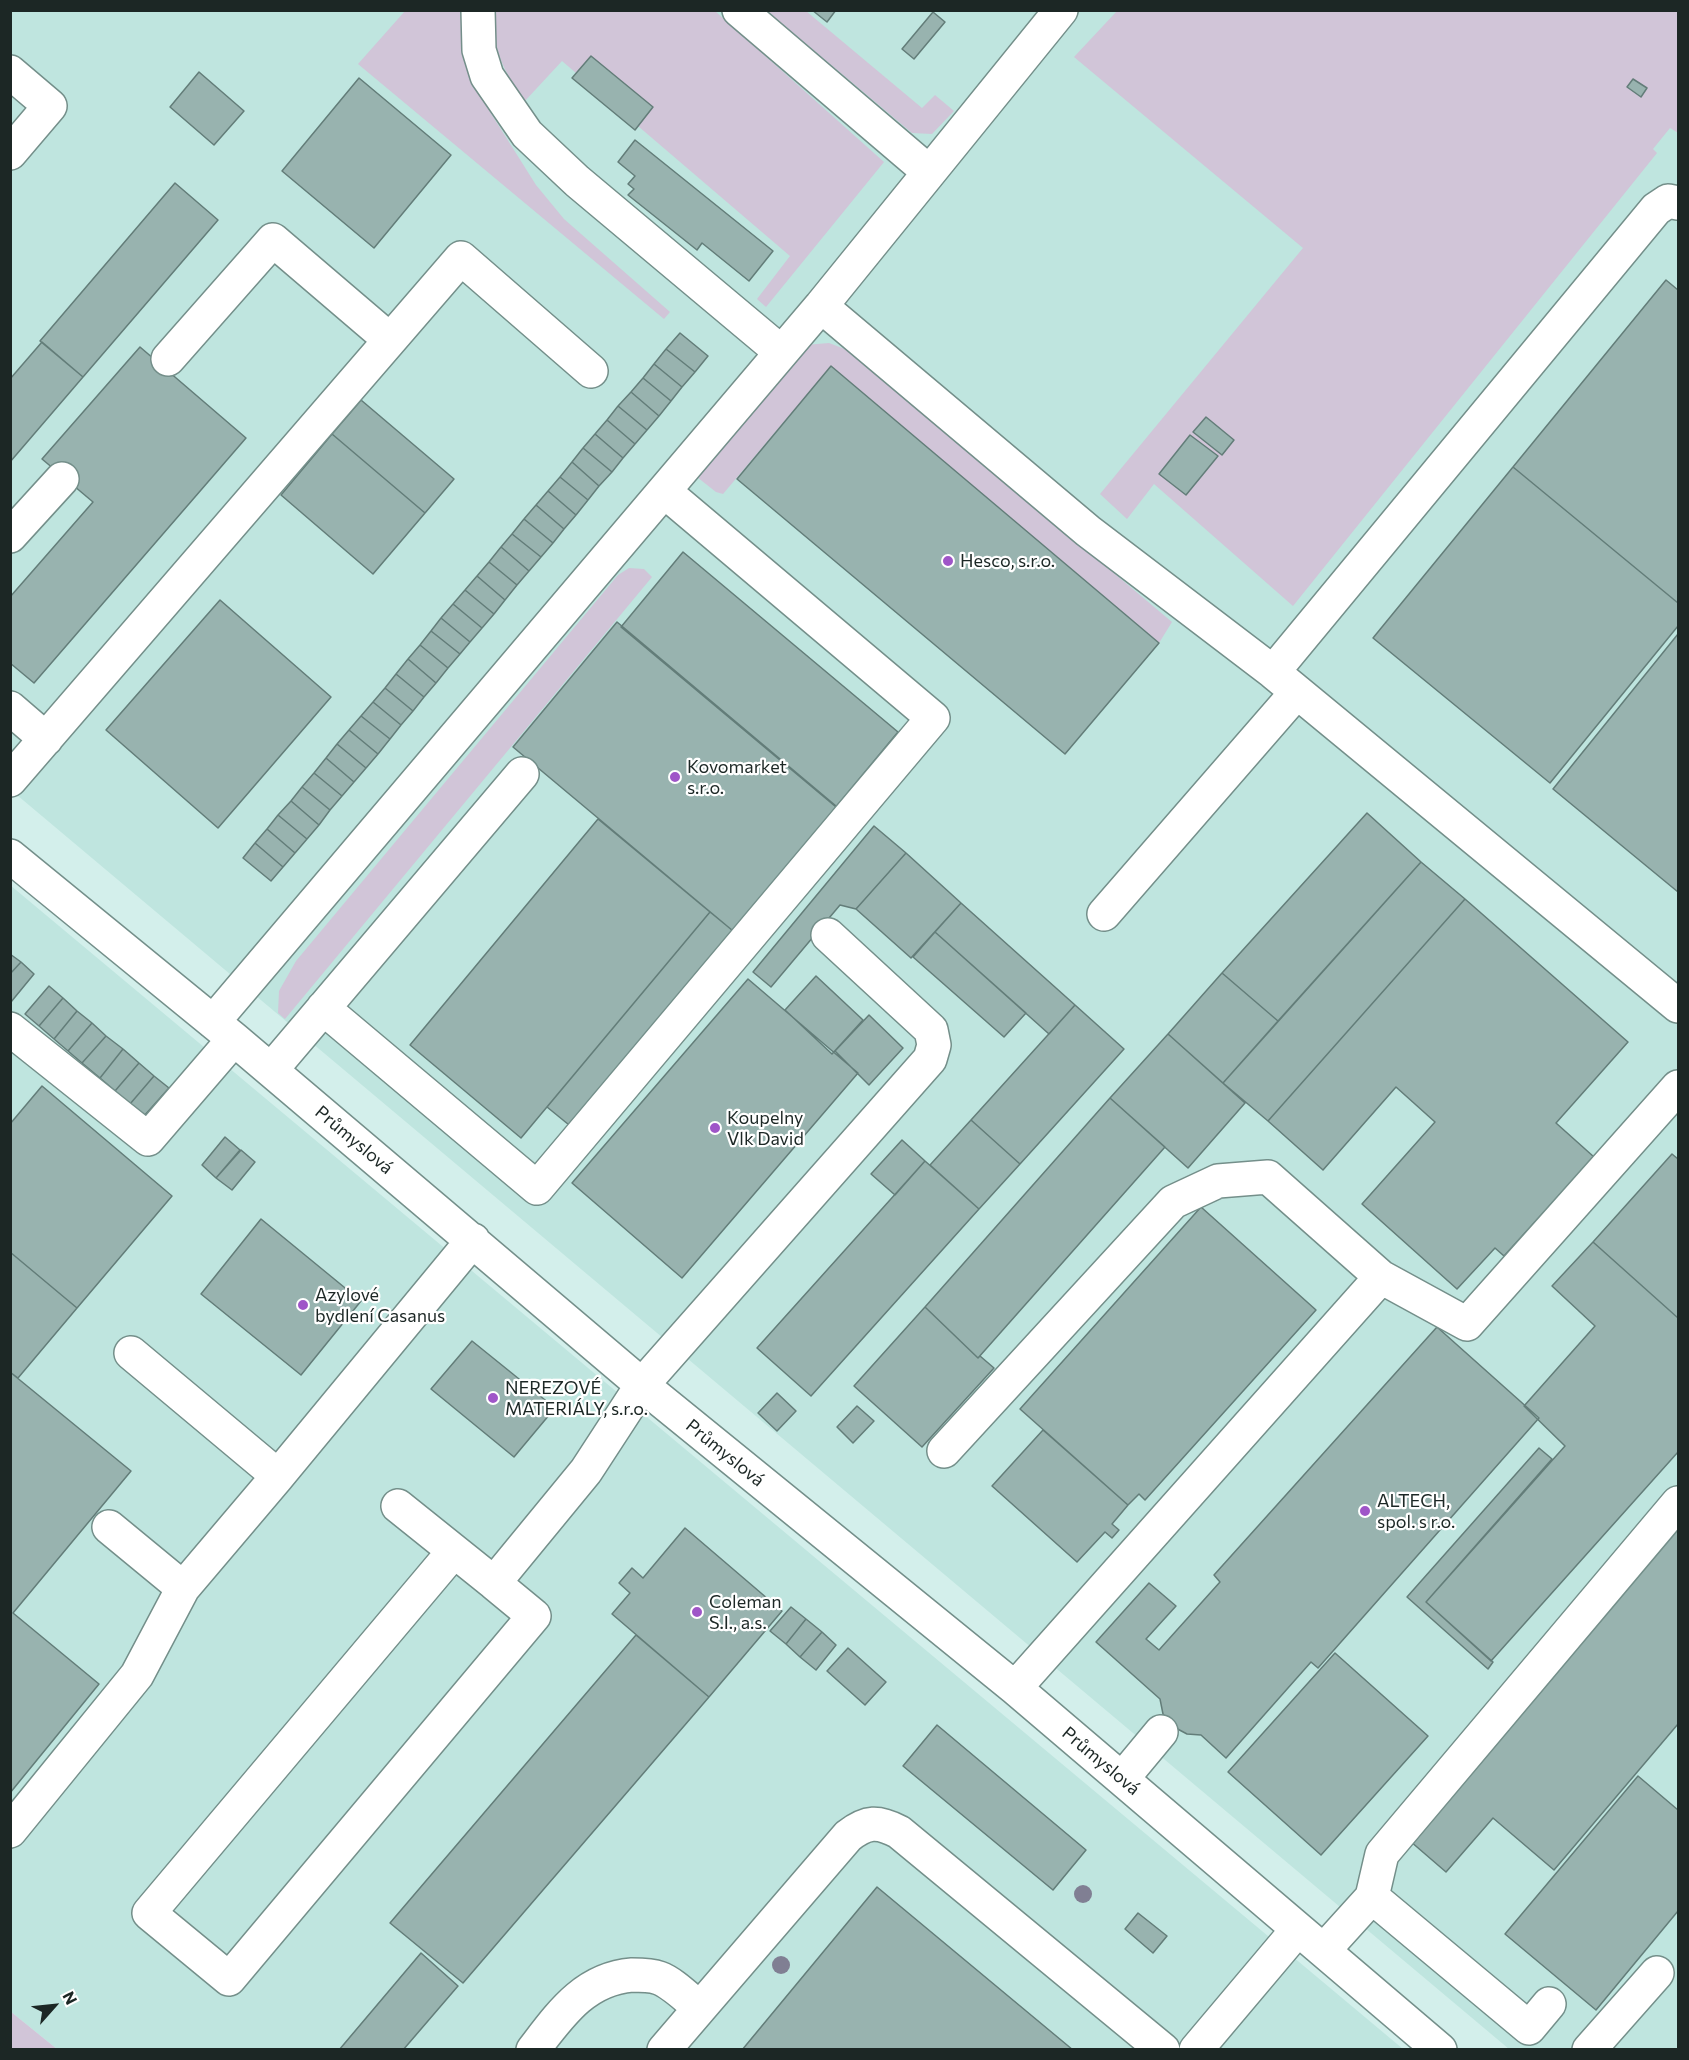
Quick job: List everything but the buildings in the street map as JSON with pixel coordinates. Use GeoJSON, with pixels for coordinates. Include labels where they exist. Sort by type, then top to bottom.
{"type":"FeatureCollection","features":[{"type":"Feature","properties":{"kind":"street"},"geometry":{"type":"LineString","coordinates":[[478,10],[477,36],[485,70],[506,106],[527,134],[577,181],[781,352]]}},
{"type":"Feature","properties":{"kind":"street"},"geometry":{"type":"LineString","coordinates":[[739,10],[929,172]]}},
{"type":"Feature","properties":{"kind":"street"},"geometry":{"type":"LineString","coordinates":[[10,1029],[148,1139],[224,1030],[664,490],[821,306],[1061,10]]}},
{"type":"Feature","properties":{"kind":"street"},"geometry":{"type":"LineString","coordinates":[[10,72],[50,106],[10,153]]}},
{"type":"Feature","properties":{"kind":"street"},"geometry":{"type":"LineString","coordinates":[[1104,914],[1656,209],[1668,201],[1678,203]]}},
{"type":"Feature","properties":{"kind":"street"},"geometry":{"type":"LineString","coordinates":[[168,359],[273,240],[390,340]]}},
{"type":"Feature","properties":{"kind":"street"},"geometry":{"type":"LineString","coordinates":[[10,780],[461,258],[591,371]]}},
{"type":"Feature","properties":{"kind":"street"},"geometry":{"type":"LineString","coordinates":[[821,306],[1088,531],[1285,682],[1678,1006]]}},
{"type":"Feature","properties":{"kind":"street"},"geometry":{"type":"LineString","coordinates":[[10,536],[62,479]]}},
{"type":"Feature","properties":{"kind":"street"},"geometry":{"type":"LineString","coordinates":[[323,1008],[537,1188],[933,718],[664,490]]}},
{"type":"Feature","properties":{"kind":"street"},"geometry":{"type":"LineString","coordinates":[[10,708],[46,739]]}},
{"type":"Feature","properties":{"kind":"street"},"geometry":{"type":"LineString","coordinates":[[271,1070],[522,774]]}},
{"type":"Feature","properties":{"kind":"street","name":"Průmyslová"},"geometry":{"type":"LineString","coordinates":[[10,856],[224,1030],[642,1385],[1015,1688],[1440,2049]]}},
{"type":"Feature","properties":{"kind":"street"},"geometry":{"type":"LineString","coordinates":[[494,1583],[586,1471],[642,1385],[930,1059],[934,1045],[931,1030],[828,935]]}},
{"type":"Feature","properties":{"kind":"street"},"geometry":{"type":"LineString","coordinates":[[944,1451],[1173,1202],[1218,1181],[1268,1177],[1381,1276],[1467,1324],[1678,1087]]}},
{"type":"Feature","properties":{"kind":"street"},"geometry":{"type":"LineString","coordinates":[[10,1832],[137,1675],[183,1588],[472,1240]]}},
{"type":"Feature","properties":{"kind":"street"},"geometry":{"type":"LineString","coordinates":[[1015,1688],[1381,1276]]}},
{"type":"Feature","properties":{"kind":"street"},"geometry":{"type":"LineString","coordinates":[[131,1353],[278,1476]]}},
{"type":"Feature","properties":{"kind":"street"},"geometry":{"type":"LineString","coordinates":[[1324,1950],[1372,1896],[1382,1854],[1678,1503]]}},
{"type":"Feature","properties":{"kind":"street"},"geometry":{"type":"LineString","coordinates":[[398,1506],[494,1583],[534,1616],[229,1979],[149,1913],[454,1551]]}},
{"type":"Feature","properties":{"kind":"street"},"geometry":{"type":"LineString","coordinates":[[109,1527],[183,1588]]}},
{"type":"Feature","properties":{"kind":"street"},"geometry":{"type":"LineString","coordinates":[[1122,1779],[1161,1732]]}},
{"type":"Feature","properties":{"kind":"street"},"geometry":{"type":"LineString","coordinates":[[664,2049],[848,1836],[869,1823],[877,1823],[899,1832],[1163,2049]]}},
{"type":"Feature","properties":{"kind":"street"},"geometry":{"type":"LineString","coordinates":[[1372,1896],[1529,2028],[1549,2004]]}},
{"type":"Feature","properties":{"kind":"street"},"geometry":{"type":"LineString","coordinates":[[1196,2049],[1298,1929]]}},
{"type":"Feature","properties":{"kind":"street"},"geometry":{"type":"LineString","coordinates":[[1589,2049],[1657,1973]]}},
{"type":"Feature","properties":{"kind":"street"},"geometry":{"type":"LineString","coordinates":[[533,2049],[566,2007],[582,1993],[622,1976],[640,1975],[660,1978],[700,2008]]}},
{"type":"Feature","properties":{"kind":"shaded area"},"geometry":{"type":"Polygon","coordinates":[[[10,11],[1509,11],[1678,133],[1678,2049],[1509,2049],[11,790],[10,11]]]}},
{"type":"Feature","properties":{"kind":"shaded area"},"geometry":{"type":"Polygon","coordinates":[[[405,11],[463,11],[466,60],[480,96],[536,185],[564,219],[670,312],[664,319],[358,64],[405,11]]]}},
{"type":"Feature","properties":{"kind":"shaded area"},"geometry":{"type":"Polygon","coordinates":[[[495,11],[715,11],[884,162],[766,307],[757,299],[790,256],[562,61],[524,102],[500,59],[494,36],[495,11]]]}},
{"type":"Feature","properties":{"kind":"shaded area"},"geometry":{"type":"Polygon","coordinates":[[[767,11],[806,11],[922,108],[935,95],[954,111],[932,134],[912,133],[767,11]]]}},
{"type":"Feature","properties":{"kind":"shaded area"},"geometry":{"type":"Polygon","coordinates":[[[1117,11],[1678,11],[1678,133],[1670,128],[1653,149],[1657,153],[1293,606],[1154,484],[1127,519],[1100,494],[1303,248],[1074,57],[1117,11]]]}},
{"type":"Feature","properties":{"kind":"shaded area"},"geometry":{"type":"Polygon","coordinates":[[[829,343],[850,351],[1172,622],[1159,643],[831,366],[723,494],[716,492],[697,477],[805,345],[829,343]]]}},
{"type":"Feature","properties":{"kind":"shaded area"},"geometry":{"type":"Polygon","coordinates":[[[629,568],[644,569],[652,577],[285,1019],[278,1013],[279,991],[296,961],[618,575],[629,568]]]}},
{"type":"Feature","properties":{"kind":"shaded area"},"geometry":{"type":"Polygon","coordinates":[[[10,885],[1403,2049],[57,2049],[10,2011],[10,885]]]}},
{"type":"Feature","properties":{"kind":"shaded area"},"geometry":{"type":"Polygon","coordinates":[[[10,2011],[57,2049],[11,2049],[10,2011]]]}},
{"type":"Feature","properties":{"kind":"place","name":"Hesco, s.r.o."},"geometry":{"type":"Point","coordinates":[948,561]}},
{"type":"Feature","properties":{"kind":"place","name":"Kovomarket s.r.o."},"geometry":{"type":"Point","coordinates":[675,777]}},
{"type":"Feature","properties":{"kind":"place","name":"Koupelny Vlk David"},"geometry":{"type":"Point","coordinates":[715,1128]}},
{"type":"Feature","properties":{"kind":"place","name":"Azylové bydlení Casanus"},"geometry":{"type":"Point","coordinates":[303,1305]}},
{"type":"Feature","properties":{"kind":"place","name":"NEREZOVÉ MATERIÁLY, s.r.o."},"geometry":{"type":"Point","coordinates":[493,1398]}},
{"type":"Feature","properties":{"kind":"place","name":"ALTECH, spol. s r.o."},"geometry":{"type":"Point","coordinates":[1365,1511]}},
{"type":"Feature","properties":{"kind":"place","name":"Coleman S.I., a.s."},"geometry":{"type":"Point","coordinates":[697,1612]}}]}
